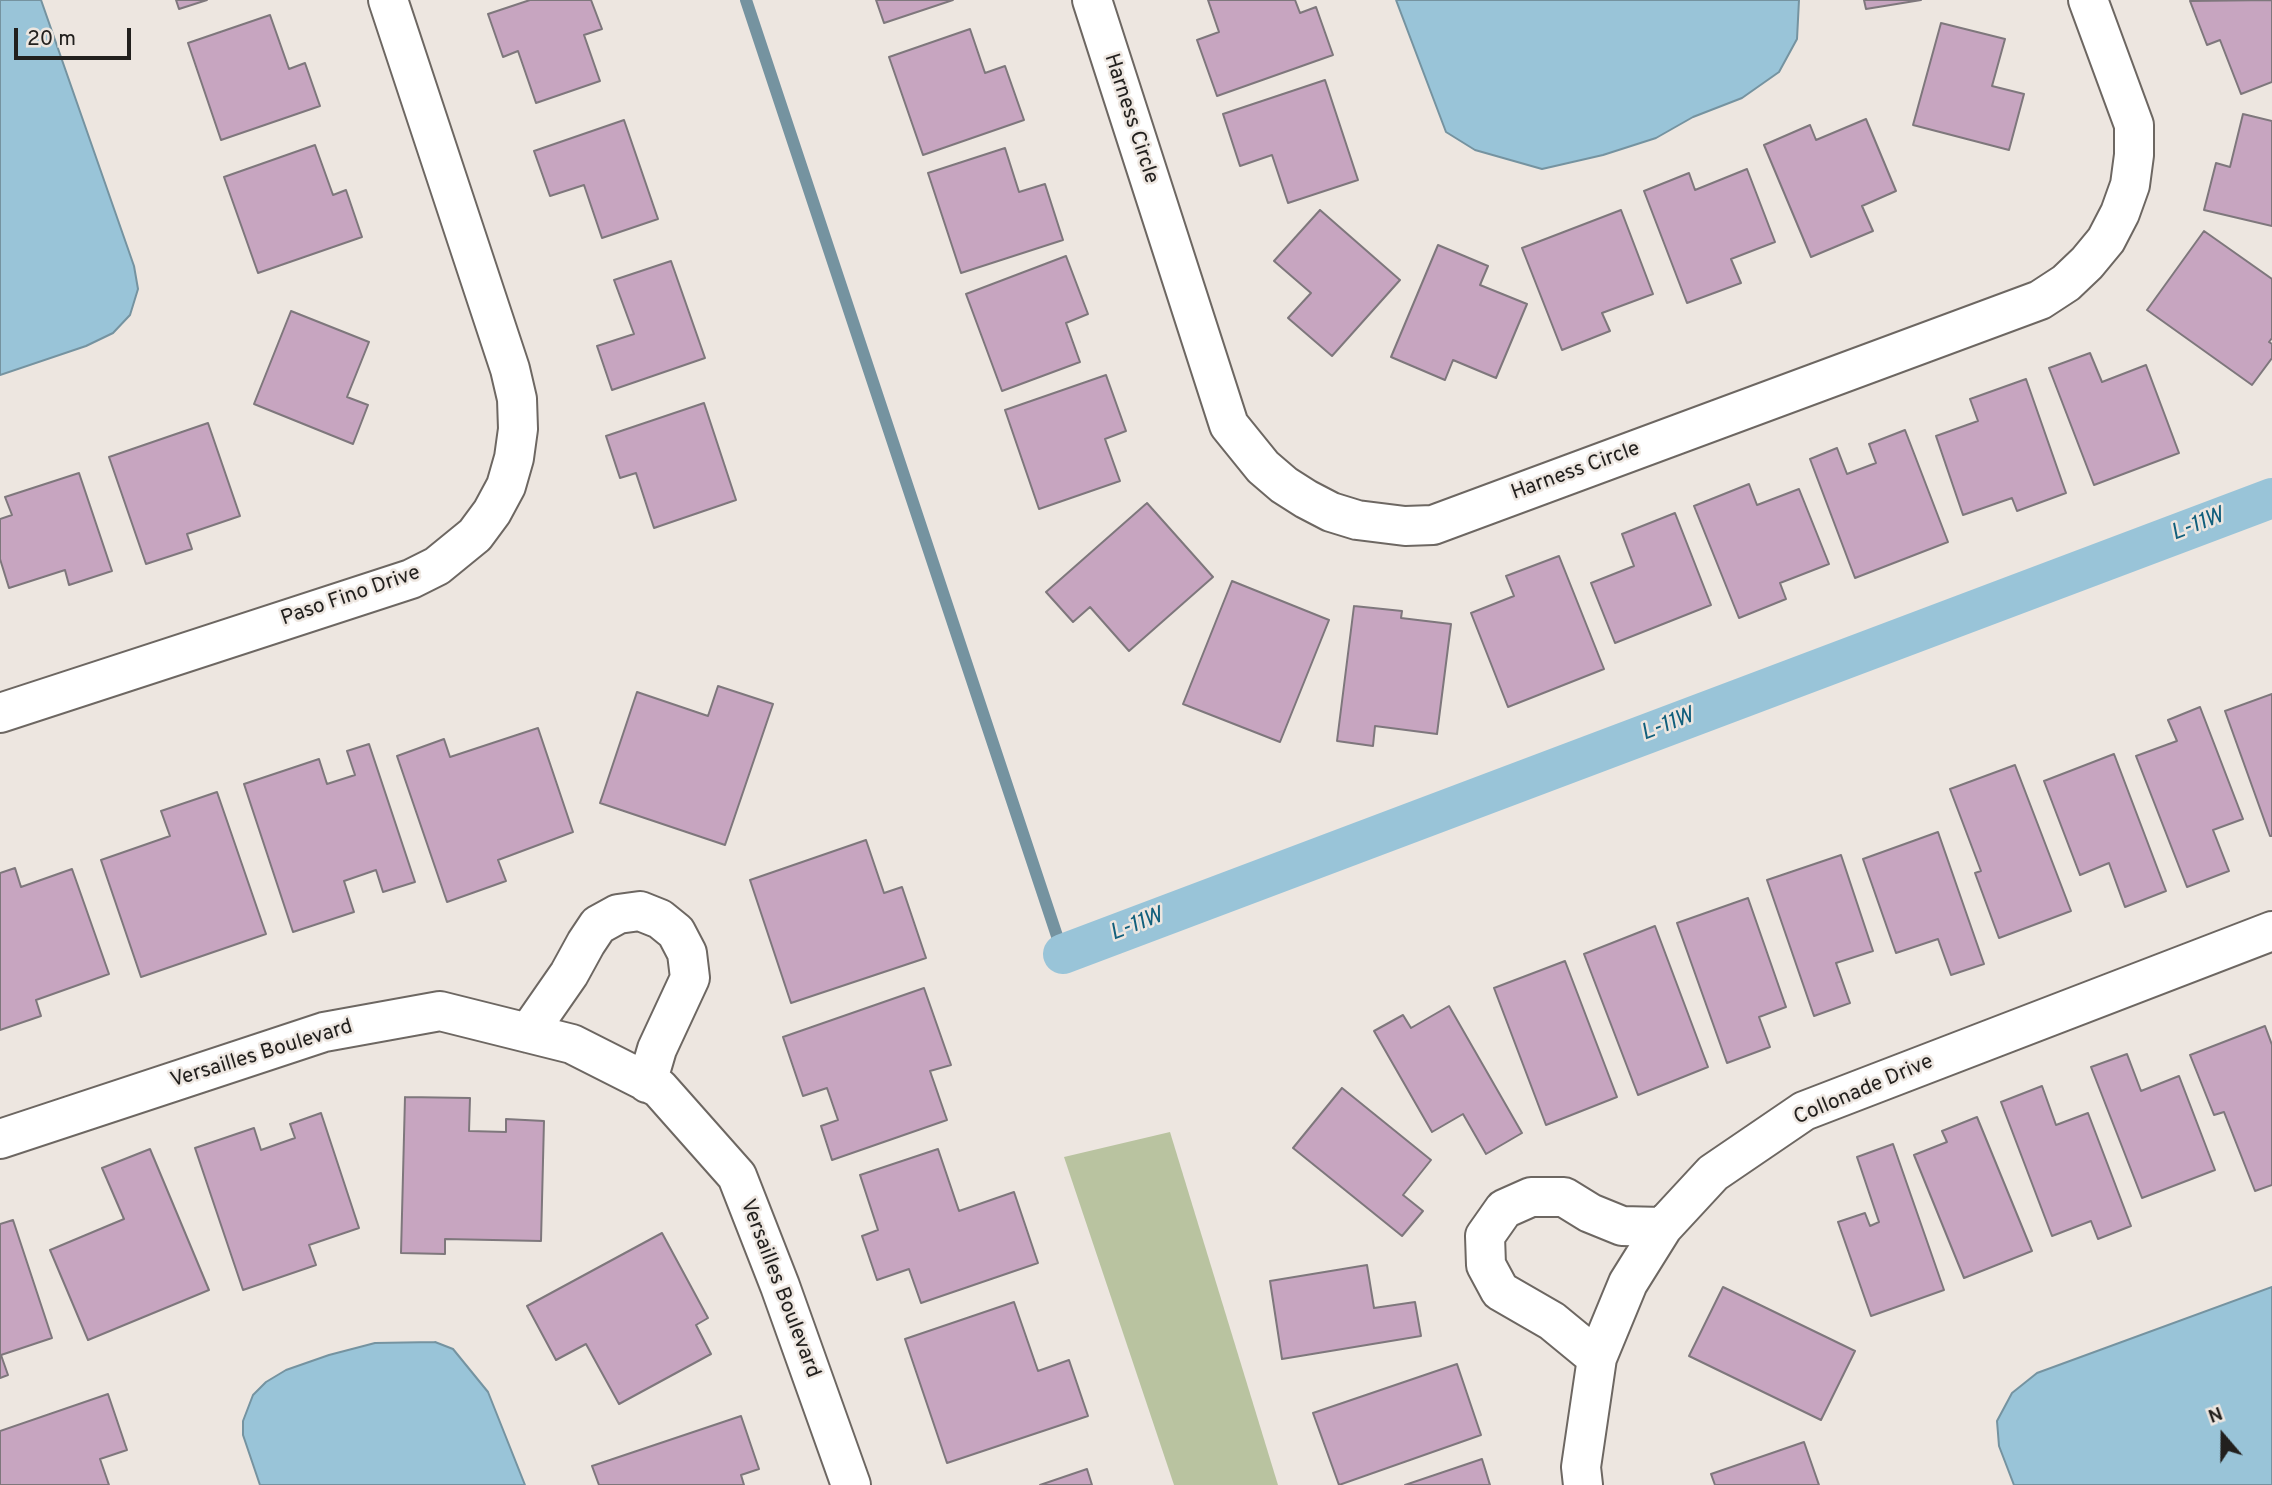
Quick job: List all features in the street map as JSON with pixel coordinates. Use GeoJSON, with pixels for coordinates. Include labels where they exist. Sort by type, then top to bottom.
{"type":"FeatureCollection","features":[{"type":"Feature","properties":{"kind":"street","name":"Paso Fino Drive"},"geometry":{"type":"LineString","coordinates":[[0,713],[411,579],[437,566],[475,535],[492,512],[506,485],[514,458],[518,429],[517,399],[510,369],[388,0]]}},
{"type":"Feature","properties":{"kind":"street","name":"Harness Circle"},"geometry":{"type":"LineString","coordinates":[[1092,0],[1229,425],[1263,467],[1306,499],[1331,512],[1357,520],[1405,526],[1433,525],[1446,521],[2040,300],[2066,283],[2106,240],[2116,222],[2130,185],[2134,155],[2134,125],[2088,0]]}},
{"type":"Feature","properties":{"kind":"street"},"geometry":{"type":"LineString","coordinates":[[528,1033],[569,974],[598,925],[618,914],[640,911],[660,919],[676,932],[687,953],[690,978],[657,1049],[647,1083]]}},
{"type":"Feature","properties":{"kind":"street","name":"Collonade Drive"},"geometry":{"type":"LineString","coordinates":[[1583,1485],[1581,1466],[1597,1358],[1628,1283],[1663,1227],[1713,1173],[1804,1111],[2272,931]]}},
{"type":"Feature","properties":{"kind":"street","name":"Versailles Boulevard"},"geometry":{"type":"LineString","coordinates":[[0,1139],[324,1032],[440,1011],[572,1044],[659,1088],[737,1176],[780,1286],[851,1485]]}},
{"type":"Feature","properties":{"kind":"street"},"geometry":{"type":"LineString","coordinates":[[1597,1358],[1552,1321],[1500,1291],[1486,1265],[1485,1236],[1504,1209],[1531,1197],[1564,1197],[1590,1213],[1622,1226],[1663,1227]]}},
{"type":"Feature","properties":{"kind":"green space"},"geometry":{"type":"Polygon","coordinates":[[[1170,1132],[1278,1485],[1174,1485],[1064,1157],[1170,1132]]]}},
{"type":"Feature","properties":{"kind":"water"},"geometry":{"type":"Polygon","coordinates":[[[0,0],[41,0],[134,266],[138,289],[130,315],[113,333],[86,346],[0,375],[0,0]]]}},
{"type":"Feature","properties":{"kind":"water"},"geometry":{"type":"Polygon","coordinates":[[[1396,0],[1799,0],[1797,39],[1779,72],[1742,98],[1693,117],[1656,138],[1603,155],[1542,169],[1475,150],[1446,132],[1396,0]]]}},
{"type":"Feature","properties":{"kind":"water"},"geometry":{"type":"Polygon","coordinates":[[[2272,1287],[2272,1485],[2014,1485],[1999,1446],[1997,1421],[2012,1393],[2037,1373],[2272,1287]]]}},
{"type":"Feature","properties":{"kind":"water"},"geometry":{"type":"Polygon","coordinates":[[[435,1342],[453,1349],[488,1392],[525,1485],[260,1485],[243,1435],[243,1421],[253,1395],[266,1382],[286,1370],[375,1343],[435,1342]]]}},
{"type":"Feature","properties":{"kind":"building"},"geometry":{"type":"Polygon","coordinates":[[[176,0],[207,0],[179,9],[176,0]]]}},
{"type":"Feature","properties":{"kind":"building"},"geometry":{"type":"Polygon","coordinates":[[[530,0],[591,0],[602,29],[584,35],[600,81],[536,103],[518,51],[503,57],[488,14],[530,0]]]}},
{"type":"Feature","properties":{"kind":"building"},"geometry":{"type":"Polygon","coordinates":[[[876,0],[953,0],[884,23],[876,0]]]}},
{"type":"Feature","properties":{"kind":"building"},"geometry":{"type":"Polygon","coordinates":[[[1208,0],[1295,0],[1300,13],[1316,7],[1333,55],[1217,96],[1197,40],[1219,32],[1208,0]]]}},
{"type":"Feature","properties":{"kind":"building"},"geometry":{"type":"Polygon","coordinates":[[[1864,0],[1921,0],[1866,9],[1864,0]]]}},
{"type":"Feature","properties":{"kind":"building"},"geometry":{"type":"Polygon","coordinates":[[[2272,0],[2272,82],[2241,94],[2220,40],[2207,45],[2190,1],[2272,0]]]}},
{"type":"Feature","properties":{"kind":"building"},"geometry":{"type":"Polygon","coordinates":[[[270,15],[289,69],[305,63],[320,106],[221,140],[188,43],[270,15]]]}},
{"type":"Feature","properties":{"kind":"building"},"geometry":{"type":"Polygon","coordinates":[[[1941,23],[2005,39],[1992,86],[2024,94],[2009,150],[1913,125],[1941,23]]]}},
{"type":"Feature","properties":{"kind":"building"},"geometry":{"type":"Polygon","coordinates":[[[970,29],[985,73],[1005,66],[1024,120],[923,155],[889,57],[970,29]]]}},
{"type":"Feature","properties":{"kind":"building"},"geometry":{"type":"Polygon","coordinates":[[[1325,80],[1358,180],[1288,203],[1272,155],[1240,166],[1223,114],[1325,80]]]}},
{"type":"Feature","properties":{"kind":"building"},"geometry":{"type":"Polygon","coordinates":[[[2243,114],[2272,121],[2272,226],[2204,210],[2216,163],[2230,167],[2243,114]]]}},
{"type":"Feature","properties":{"kind":"building"},"geometry":{"type":"Polygon","coordinates":[[[1866,119],[1896,191],[1862,206],[1873,231],[1811,257],[1764,145],[1810,125],[1816,140],[1866,119]]]}},
{"type":"Feature","properties":{"kind":"building"},"geometry":{"type":"Polygon","coordinates":[[[624,120],[658,219],[602,238],[584,185],[550,196],[534,151],[624,120]]]}},
{"type":"Feature","properties":{"kind":"building"},"geometry":{"type":"Polygon","coordinates":[[[315,145],[333,195],[346,190],[362,237],[258,273],[224,177],[315,145]]]}},
{"type":"Feature","properties":{"kind":"building"},"geometry":{"type":"Polygon","coordinates":[[[1005,148],[1019,192],[1045,184],[1063,240],[961,273],[928,173],[1005,148]]]}},
{"type":"Feature","properties":{"kind":"building"},"geometry":{"type":"Polygon","coordinates":[[[1747,169],[1775,242],[1731,259],[1741,283],[1687,303],[1644,191],[1689,173],[1695,190],[1747,169]]]}},
{"type":"Feature","properties":{"kind":"building"},"geometry":{"type":"Polygon","coordinates":[[[1320,210],[1400,280],[1332,356],[1288,318],[1311,293],[1274,261],[1320,210]]]}},
{"type":"Feature","properties":{"kind":"building"},"geometry":{"type":"Polygon","coordinates":[[[1621,210],[1653,294],[1602,313],[1610,331],[1562,350],[1522,248],[1621,210]]]}},
{"type":"Feature","properties":{"kind":"building"},"geometry":{"type":"Polygon","coordinates":[[[2204,231],[2272,279],[2272,338],[2269,342],[2272,344],[2272,358],[2252,385],[2147,310],[2204,231]]]}},
{"type":"Feature","properties":{"kind":"building"},"geometry":{"type":"Polygon","coordinates":[[[1438,245],[1488,266],[1480,285],[1527,304],[1496,378],[1453,360],[1445,380],[1391,357],[1438,245]]]}},
{"type":"Feature","properties":{"kind":"building"},"geometry":{"type":"Polygon","coordinates":[[[1066,256],[1088,314],[1066,323],[1080,362],[1002,391],[966,294],[1066,256]]]}},
{"type":"Feature","properties":{"kind":"building"},"geometry":{"type":"Polygon","coordinates":[[[671,261],[705,358],[612,390],[597,346],[634,334],[614,280],[671,261]]]}},
{"type":"Feature","properties":{"kind":"building"},"geometry":{"type":"Polygon","coordinates":[[[291,311],[369,342],[347,397],[368,405],[353,444],[254,404],[291,311]]]}},
{"type":"Feature","properties":{"kind":"building"},"geometry":{"type":"Polygon","coordinates":[[[2090,353],[2102,382],[2146,365],[2179,453],[2094,485],[2049,368],[2090,353]]]}},
{"type":"Feature","properties":{"kind":"building"},"geometry":{"type":"Polygon","coordinates":[[[1106,375],[1126,431],[1105,439],[1120,481],[1039,509],[1005,410],[1106,375]]]}},
{"type":"Feature","properties":{"kind":"building"},"geometry":{"type":"Polygon","coordinates":[[[2026,379],[2066,493],[2017,511],[2012,498],[1963,515],[1936,436],[1978,421],[1970,399],[2026,379]]]}},
{"type":"Feature","properties":{"kind":"building"},"geometry":{"type":"Polygon","coordinates":[[[704,403],[736,500],[654,528],[636,473],[620,478],[606,436],[704,403]]]}},
{"type":"Feature","properties":{"kind":"building"},"geometry":{"type":"Polygon","coordinates":[[[208,423],[240,516],[187,534],[192,549],[146,564],[109,457],[208,423]]]}},
{"type":"Feature","properties":{"kind":"building"},"geometry":{"type":"Polygon","coordinates":[[[1905,430],[1948,542],[1855,578],[1810,459],[1837,448],[1847,474],[1876,463],[1869,444],[1905,430]]]}},
{"type":"Feature","properties":{"kind":"building"},"geometry":{"type":"Polygon","coordinates":[[[79,473],[112,571],[69,585],[65,570],[9,588],[0,559],[0,519],[12,515],[5,497],[79,473]]]}},
{"type":"Feature","properties":{"kind":"building"},"geometry":{"type":"Polygon","coordinates":[[[1749,484],[1757,505],[1799,489],[1829,564],[1780,583],[1786,599],[1739,618],[1694,506],[1749,484]]]}},
{"type":"Feature","properties":{"kind":"building"},"geometry":{"type":"Polygon","coordinates":[[[1147,503],[1213,577],[1129,651],[1090,607],[1073,622],[1046,592],[1147,503]]]}},
{"type":"Feature","properties":{"kind":"building"},"geometry":{"type":"Polygon","coordinates":[[[1675,513],[1711,605],[1615,643],[1591,583],[1634,566],[1622,534],[1675,513]]]}},
{"type":"Feature","properties":{"kind":"building"},"geometry":{"type":"Polygon","coordinates":[[[1559,556],[1604,669],[1508,707],[1471,613],[1514,596],[1506,576],[1559,556]]]}},
{"type":"Feature","properties":{"kind":"building"},"geometry":{"type":"Polygon","coordinates":[[[1232,581],[1329,620],[1280,742],[1183,704],[1232,581]]]}},
{"type":"Feature","properties":{"kind":"building"},"geometry":{"type":"Polygon","coordinates":[[[1354,606],[1402,611],[1401,618],[1451,624],[1437,734],[1375,726],[1373,746],[1337,741],[1354,606]]]}},
{"type":"Feature","properties":{"kind":"building"},"geometry":{"type":"Polygon","coordinates":[[[718,686],[773,704],[725,845],[600,803],[637,692],[708,716],[718,686]]]}},
{"type":"Feature","properties":{"kind":"building"},"geometry":{"type":"Polygon","coordinates":[[[2272,694],[2272,836],[2270,836],[2225,711],[2272,694]]]}},
{"type":"Feature","properties":{"kind":"building"},"geometry":{"type":"Polygon","coordinates":[[[2200,707],[2243,819],[2213,830],[2229,871],[2187,887],[2136,756],[2177,741],[2168,720],[2200,707]]]}},
{"type":"Feature","properties":{"kind":"building"},"geometry":{"type":"Polygon","coordinates":[[[538,728],[573,832],[498,860],[506,881],[447,902],[397,756],[444,739],[450,757],[538,728]]]}},
{"type":"Feature","properties":{"kind":"building"},"geometry":{"type":"Polygon","coordinates":[[[369,744],[415,882],[383,892],[376,870],[344,881],[354,912],[293,932],[244,784],[319,759],[327,784],[355,775],[347,751],[369,744]]]}},
{"type":"Feature","properties":{"kind":"building"},"geometry":{"type":"Polygon","coordinates":[[[2114,754],[2166,891],[2125,907],[2109,863],[2080,875],[2044,781],[2114,754]]]}},
{"type":"Feature","properties":{"kind":"building"},"geometry":{"type":"Polygon","coordinates":[[[2015,765],[2071,911],[1999,938],[1975,873],[1981,871],[1950,789],[2015,765]]]}},
{"type":"Feature","properties":{"kind":"building"},"geometry":{"type":"Polygon","coordinates":[[[217,792],[266,934],[141,977],[101,860],[170,836],[161,811],[217,792]]]}},
{"type":"Feature","properties":{"kind":"building"},"geometry":{"type":"Polygon","coordinates":[[[1938,832],[1984,964],[1951,975],[1938,939],[1896,953],[1863,859],[1938,832]]]}},
{"type":"Feature","properties":{"kind":"building"},"geometry":{"type":"Polygon","coordinates":[[[866,840],[884,893],[902,887],[926,958],[791,1003],[750,880],[866,840]]]}},
{"type":"Feature","properties":{"kind":"building"},"geometry":{"type":"Polygon","coordinates":[[[1841,855],[1873,951],[1836,963],[1850,1003],[1814,1016],[1767,880],[1841,855]]]}},
{"type":"Feature","properties":{"kind":"building"},"geometry":{"type":"Polygon","coordinates":[[[15,868],[21,887],[72,869],[109,974],[36,1000],[41,1016],[0,1030],[0,873],[15,868]]]}},
{"type":"Feature","properties":{"kind":"building"},"geometry":{"type":"Polygon","coordinates":[[[1748,898],[1786,1007],[1759,1017],[1770,1047],[1727,1063],[1677,923],[1748,898]]]}},
{"type":"Feature","properties":{"kind":"building"},"geometry":{"type":"Polygon","coordinates":[[[1655,926],[1708,1067],[1638,1095],[1584,954],[1655,926]]]}},
{"type":"Feature","properties":{"kind":"building"},"geometry":{"type":"Polygon","coordinates":[[[1565,961],[1617,1097],[1546,1125],[1494,988],[1565,961]]]}},
{"type":"Feature","properties":{"kind":"building"},"geometry":{"type":"Polygon","coordinates":[[[924,988],[951,1065],[930,1071],[947,1120],[832,1160],[821,1126],[838,1120],[827,1088],[803,1096],[783,1037],[924,988]]]}},
{"type":"Feature","properties":{"kind":"building"},"geometry":{"type":"Polygon","coordinates":[[[1449,1006],[1522,1133],[1486,1154],[1463,1114],[1432,1132],[1374,1031],[1403,1015],[1411,1028],[1449,1006]]]}},
{"type":"Feature","properties":{"kind":"building"},"geometry":{"type":"Polygon","coordinates":[[[2265,1026],[2272,1045],[2272,1185],[2255,1191],[2224,1112],[2214,1115],[2190,1055],[2265,1026]]]}},
{"type":"Feature","properties":{"kind":"building"},"geometry":{"type":"Polygon","coordinates":[[[2127,1054],[2141,1091],[2179,1076],[2215,1170],[2142,1198],[2091,1067],[2127,1054]]]}},
{"type":"Feature","properties":{"kind":"building"},"geometry":{"type":"Polygon","coordinates":[[[2042,1086],[2056,1125],[2088,1113],[2131,1226],[2098,1239],[2091,1221],[2052,1236],[2001,1102],[2042,1086]]]}},
{"type":"Feature","properties":{"kind":"building"},"geometry":{"type":"Polygon","coordinates":[[[1342,1088],[1431,1160],[1403,1195],[1423,1211],[1402,1236],[1293,1148],[1342,1088]]]}},
{"type":"Feature","properties":{"kind":"building"},"geometry":{"type":"Polygon","coordinates":[[[405,1097],[470,1098],[469,1131],[506,1132],[506,1119],[544,1121],[541,1241],[445,1239],[445,1254],[401,1253],[405,1097]]]}},
{"type":"Feature","properties":{"kind":"building"},"geometry":{"type":"Polygon","coordinates":[[[321,1113],[359,1228],[309,1245],[316,1265],[243,1290],[195,1148],[254,1128],[261,1150],[295,1138],[290,1124],[321,1113]]]}},
{"type":"Feature","properties":{"kind":"building"},"geometry":{"type":"Polygon","coordinates":[[[1977,1117],[2032,1251],[1964,1278],[1914,1155],[1947,1142],[1942,1131],[1977,1117]]]}},
{"type":"Feature","properties":{"kind":"building"},"geometry":{"type":"Polygon","coordinates":[[[1893,1144],[1944,1290],[1871,1316],[1838,1222],[1865,1213],[1870,1226],[1879,1222],[1857,1157],[1893,1144]]]}},
{"type":"Feature","properties":{"kind":"building"},"geometry":{"type":"Polygon","coordinates":[[[150,1149],[209,1290],[88,1340],[50,1250],[124,1219],[102,1168],[150,1149]]]}},
{"type":"Feature","properties":{"kind":"building"},"geometry":{"type":"Polygon","coordinates":[[[938,1149],[959,1211],[1014,1192],[1038,1263],[921,1303],[909,1269],[877,1280],[862,1236],[878,1230],[860,1175],[938,1149]]]}},
{"type":"Feature","properties":{"kind":"building"},"geometry":{"type":"Polygon","coordinates":[[[13,1220],[52,1338],[1,1355],[8,1375],[0,1378],[0,1224],[13,1220]]]}},
{"type":"Feature","properties":{"kind":"building"},"geometry":{"type":"Polygon","coordinates":[[[662,1233],[708,1318],[696,1325],[711,1354],[619,1404],[586,1344],[556,1360],[527,1306],[662,1233]]]}},
{"type":"Feature","properties":{"kind":"building"},"geometry":{"type":"Polygon","coordinates":[[[1367,1265],[1374,1308],[1415,1302],[1421,1336],[1282,1359],[1270,1281],[1367,1265]]]}},
{"type":"Feature","properties":{"kind":"building"},"geometry":{"type":"Polygon","coordinates":[[[1723,1287],[1855,1351],[1821,1420],[1689,1356],[1723,1287]]]}},
{"type":"Feature","properties":{"kind":"building"},"geometry":{"type":"Polygon","coordinates":[[[1014,1302],[1038,1371],[1069,1360],[1088,1416],[947,1463],[905,1339],[1014,1302]]]}},
{"type":"Feature","properties":{"kind":"building"},"geometry":{"type":"Polygon","coordinates":[[[1457,1364],[1481,1435],[1339,1485],[1313,1413],[1457,1364]]]}},
{"type":"Feature","properties":{"kind":"building"},"geometry":{"type":"Polygon","coordinates":[[[108,1394],[127,1450],[100,1459],[109,1485],[0,1485],[0,1431],[108,1394]]]}},
{"type":"Feature","properties":{"kind":"building"},"geometry":{"type":"Polygon","coordinates":[[[741,1416],[759,1469],[741,1475],[744,1485],[599,1485],[592,1466],[741,1416]]]}},
{"type":"Feature","properties":{"kind":"building"},"geometry":{"type":"Polygon","coordinates":[[[1804,1442],[1819,1485],[1715,1485],[1711,1474],[1804,1442]]]}},
{"type":"Feature","properties":{"kind":"building"},"geometry":{"type":"Polygon","coordinates":[[[1482,1459],[1490,1485],[1405,1485],[1482,1459]]]}},
{"type":"Feature","properties":{"kind":"building"},"geometry":{"type":"Polygon","coordinates":[[[1087,1469],[1092,1485],[1040,1485],[1087,1469]]]}},
{"type":"Feature","properties":{"kind":"waterway"},"geometry":{"type":"LineString","coordinates":[[746,0],[1063,954]]}},
{"type":"Feature","properties":{"kind":"waterway","name":"L-11W"},"geometry":{"type":"LineString","coordinates":[[1063,954],[2272,498]]}}]}
